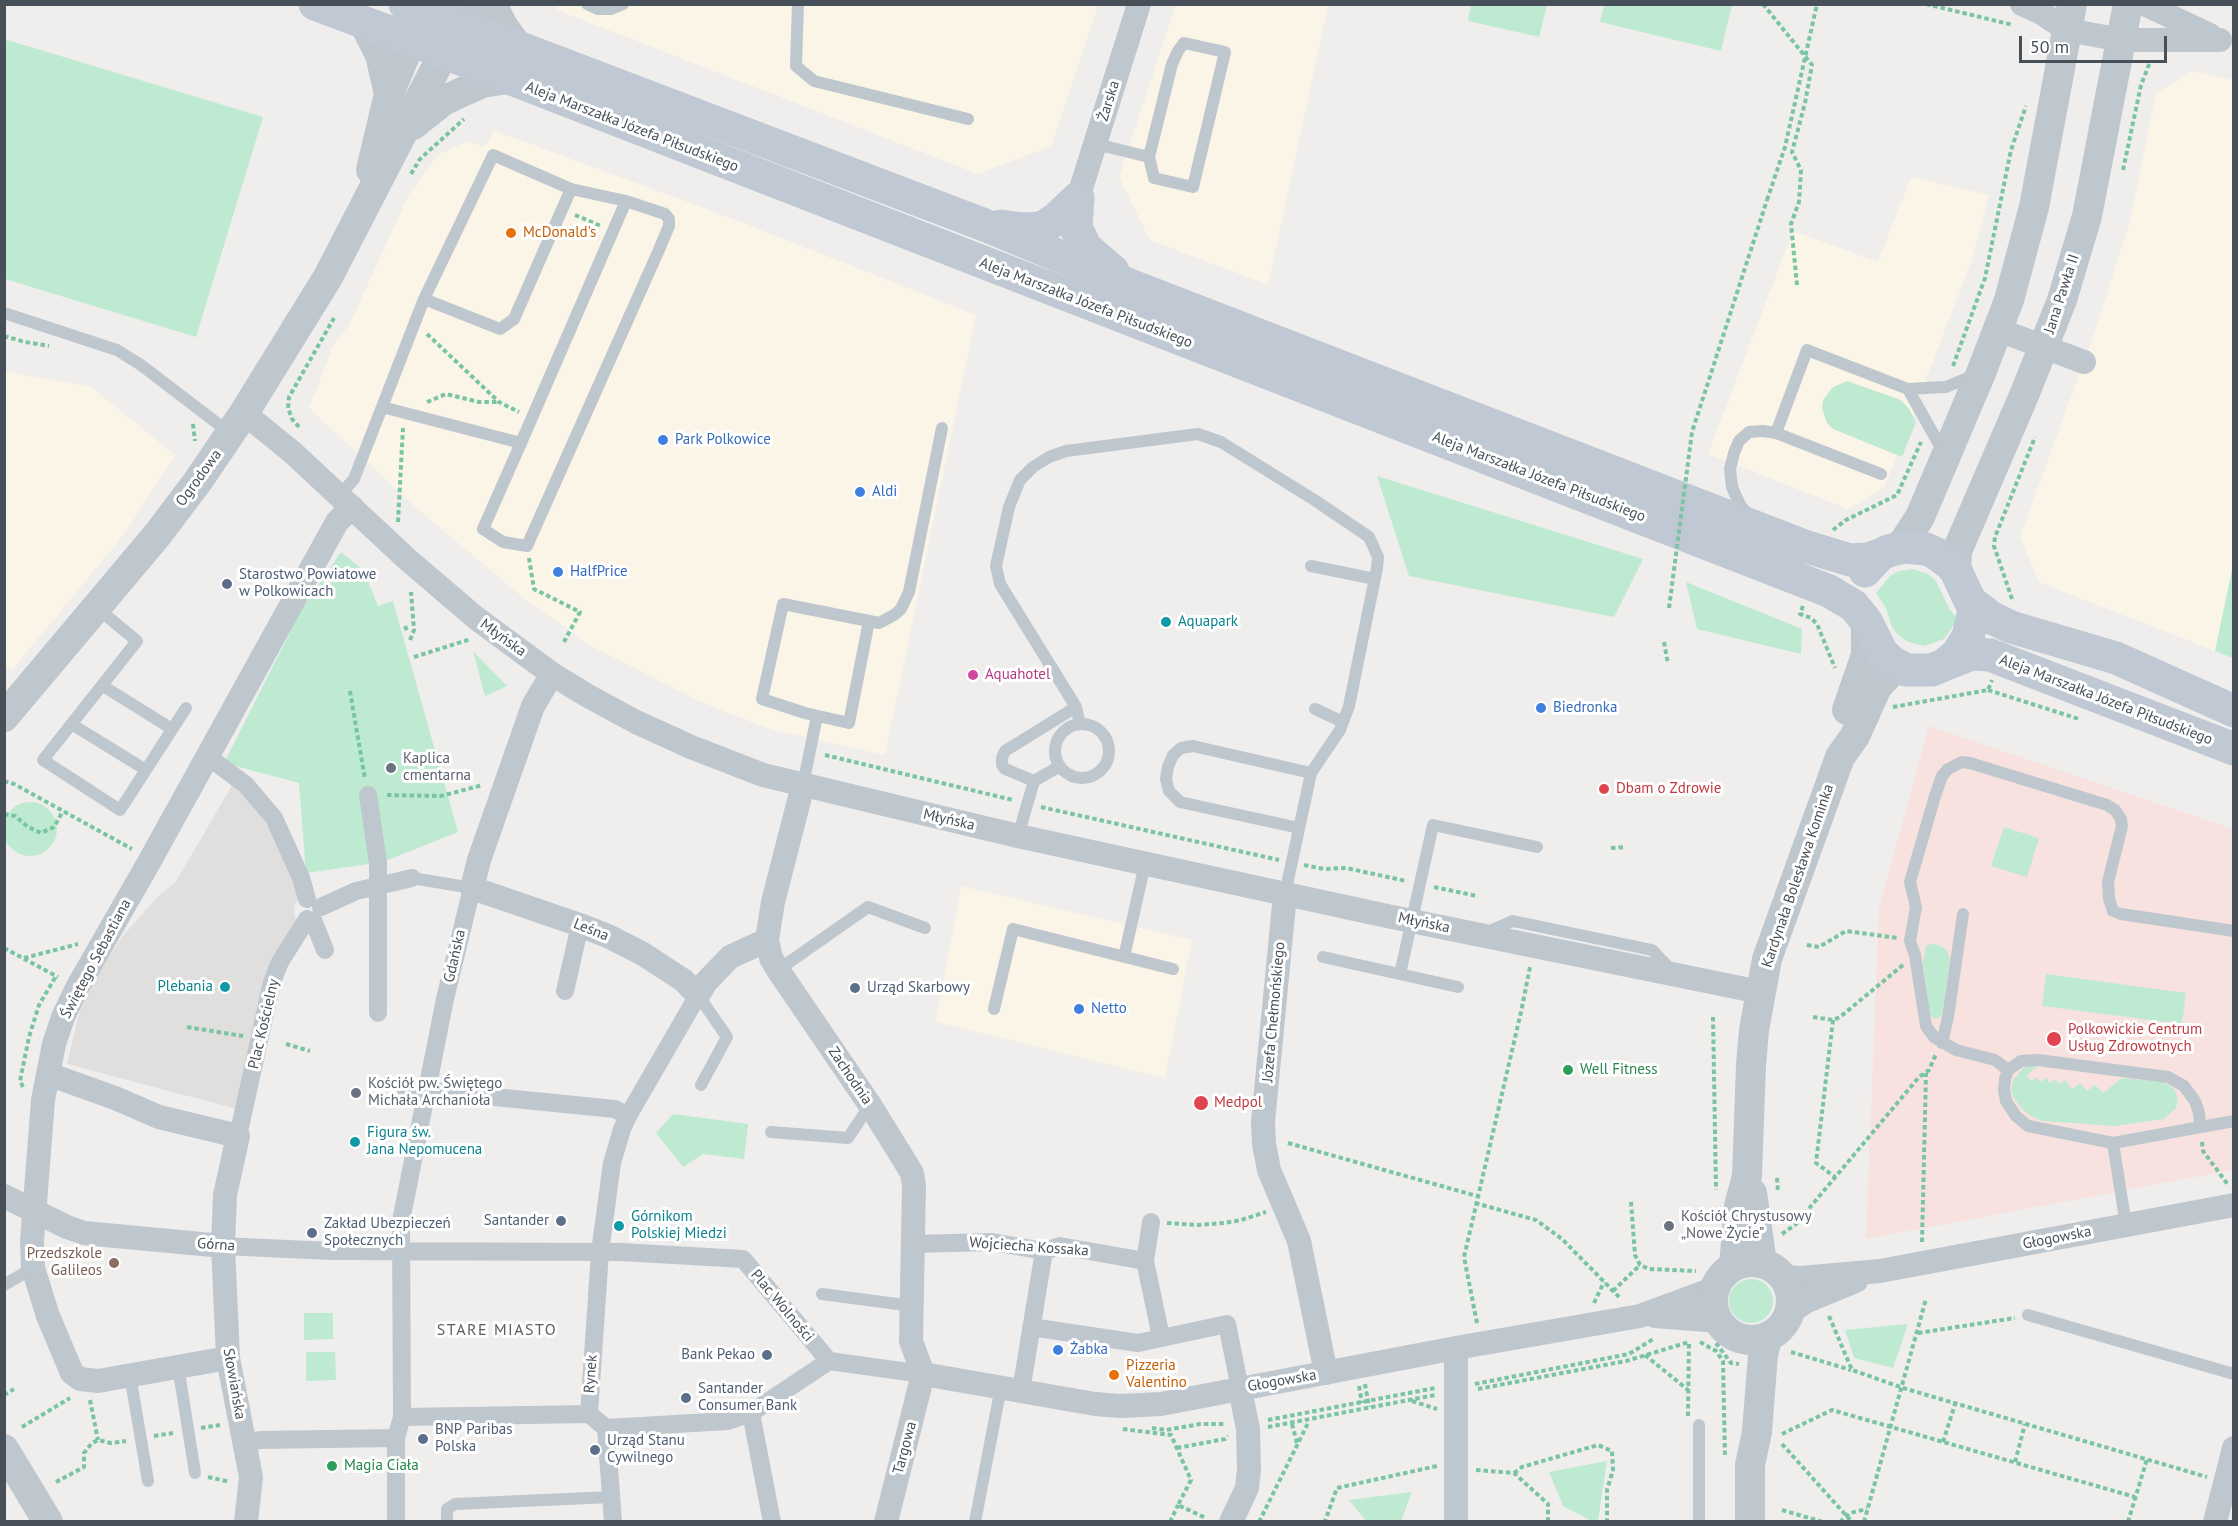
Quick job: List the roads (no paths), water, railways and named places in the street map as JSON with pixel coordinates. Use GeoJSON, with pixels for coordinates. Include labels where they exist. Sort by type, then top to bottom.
{"type":"FeatureCollection","features":[{"type":"Feature","properties":{"kind":"main road","name":"Aleja Marszałka Józefa Piłsudskiego"},"geometry":{"type":"LineString","coordinates":[[315,4],[1647,519],[1829,591],[1860,614]]}},
{"type":"Feature","properties":{"kind":"main road","name":"Aleja Marszałka Józefa Piłsudskiego"},"geometry":{"type":"LineString","coordinates":[[418,7],[464,14],[519,48],[982,224],[1137,288],[1764,531],[1839,558],[1859,560],[1889,552]]}},
{"type":"Feature","properties":{"kind":"main road"},"geometry":{"type":"LineString","coordinates":[[982,224],[1022,229],[1042,228],[1056,219],[1078,198]]}},
{"type":"Feature","properties":{"kind":"main road"},"geometry":{"type":"LineString","coordinates":[[1078,198],[1076,228],[1086,248],[1098,260],[1137,288]]}},
{"type":"Feature","properties":{"kind":"main road"},"geometry":{"type":"LineString","coordinates":[[1975,606],[1968,637],[1957,654],[1944,665],[1923,671],[1913,671],[1899,667],[1882,653],[1860,614],[1858,583],[1866,570],[1889,552],[1905,547],[1926,549],[1942,557],[1956,571],[1975,606],[1992,618],[2011,627],[2116,658],[2234,711]]}},
{"type":"Feature","properties":{"kind":"main road","name":"Aleja Marszałka Józefa Piłsudskiego"},"geometry":{"type":"LineString","coordinates":[[1944,665],[1972,654],[1990,655],[2234,749]]}},
{"type":"Feature","properties":{"kind":"street"},"geometry":{"type":"LineString","coordinates":[[492,4],[496,15],[519,48]]}},
{"type":"Feature","properties":{"kind":"street","name":"Żarska"},"geometry":{"type":"LineString","coordinates":[[1078,198],[1139,4]]}},
{"type":"Feature","properties":{"kind":"street","name":"Jana Pawła II"},"geometry":{"type":"LineString","coordinates":[[1956,571],[1957,551],[2062,300],[2087,216],[2128,4]]}},
{"type":"Feature","properties":{"kind":"street"},"geometry":{"type":"LineString","coordinates":[[2019,15],[2040,12],[2069,17],[2122,40],[2220,40],[2144,4]]}},
{"type":"Feature","properties":{"kind":"street","name":"Ogrodowa"},"geometry":{"type":"LineString","coordinates":[[358,216],[379,143],[389,94],[411,42],[418,7]]}},
{"type":"Feature","properties":{"kind":"street"},"geometry":{"type":"LineString","coordinates":[[445,53],[464,14]]}},
{"type":"Feature","properties":{"kind":"street"},"geometry":{"type":"LineString","coordinates":[[1889,552],[1905,540],[1920,517],[1999,330],[2034,207],[2069,17]]}},
{"type":"Feature","properties":{"kind":"street"},"geometry":{"type":"LineString","coordinates":[[364,23],[380,55],[389,94]]}},
{"type":"Feature","properties":{"kind":"street","name":"Ogrodowa"},"geometry":{"type":"LineString","coordinates":[[4,717],[184,499],[237,423],[327,277],[445,53]]}},
{"type":"Feature","properties":{"kind":"street"},"geometry":{"type":"LineString","coordinates":[[404,132],[443,101],[482,83],[508,79]]}},
{"type":"Feature","properties":{"kind":"street"},"geometry":{"type":"LineString","coordinates":[[1999,330],[2084,362]]}},
{"type":"Feature","properties":{"kind":"street","name":"Młyńska"},"geometry":{"type":"LineString","coordinates":[[237,423],[346,501],[407,559],[476,618],[552,674],[636,722],[691,747],[763,775],[1145,864],[1760,992]]}},
{"type":"Feature","properties":{"kind":"street","name":"Świętego Sebastiana"},"geometry":{"type":"LineString","coordinates":[[228,1358],[89,1381],[80,1379],[72,1373],[48,1316],[33,1269],[32,1241],[43,1100],[54,1044],[63,1017],[78,986],[337,522],[346,501]]}},
{"type":"Feature","properties":{"kind":"street","name":"Kardynała Bolesława Kominka"},"geometry":{"type":"LineString","coordinates":[[1840,757],[1838,749],[1840,733],[1866,655],[1860,614]]}},
{"type":"Feature","properties":{"kind":"street","name":"Kardynała Bolesława Kominka"},"geometry":{"type":"LineString","coordinates":[[1740,1273],[1739,1206],[1747,1176],[1750,1065],[1760,992],[1772,942],[1840,757],[1855,736],[1877,687],[1887,675],[1899,667]]}},
{"type":"Feature","properties":{"kind":"street","name":"Gdańska"},"geometry":{"type":"LineString","coordinates":[[402,1251],[401,1221],[426,1090],[444,999],[478,860],[533,706],[552,674]]}},
{"type":"Feature","properties":{"kind":"street"},"geometry":{"type":"LineString","coordinates":[[207,756],[246,784],[274,818],[301,878],[325,950]]}},
{"type":"Feature","properties":{"kind":"street","name":"Zachodnia"},"geometry":{"type":"LineString","coordinates":[[803,785],[773,902],[767,940],[771,958],[778,970],[870,1105],[912,1173],[914,1186],[911,1341],[923,1374]]}},
{"type":"Feature","properties":{"kind":"street"},"geometry":{"type":"LineString","coordinates":[[368,795],[378,863],[378,1013]]}},
{"type":"Feature","properties":{"kind":"street"},"geometry":{"type":"LineString","coordinates":[[312,911],[346,894],[412,878]]}},
{"type":"Feature","properties":{"kind":"street","name":"Leśna"},"geometry":{"type":"LineString","coordinates":[[471,888],[580,925],[643,954],[683,980],[699,995]]}},
{"type":"Feature","properties":{"kind":"street","name":"Józefa Chełmońskiego"},"geometry":{"type":"LineString","coordinates":[[1285,894],[1263,1122],[1264,1144],[1269,1170],[1299,1241],[1326,1373]]}},
{"type":"Feature","properties":{"kind":"street","name":"Plac Kościelny"},"geometry":{"type":"LineString","coordinates":[[238,1136],[272,982],[288,948],[312,911]]}},
{"type":"Feature","properties":{"kind":"street"},"geometry":{"type":"LineString","coordinates":[[565,992],[580,925]]}},
{"type":"Feature","properties":{"kind":"street"},"geometry":{"type":"LineString","coordinates":[[699,995],[706,982],[730,957],[767,940]]}},
{"type":"Feature","properties":{"kind":"street","name":"Rynek"},"geometry":{"type":"LineString","coordinates":[[402,1418],[589,1414],[600,1252],[612,1163],[621,1128],[699,995]]}},
{"type":"Feature","properties":{"kind":"street"},"geometry":{"type":"LineString","coordinates":[[48,1074],[115,1098],[159,1117],[238,1136]]}},
{"type":"Feature","properties":{"kind":"street"},"geometry":{"type":"LineString","coordinates":[[405,1088],[615,1109],[628,1116]]}},
{"type":"Feature","properties":{"kind":"street","name":"Słowiańska"},"geometry":{"type":"LineString","coordinates":[[238,1136],[225,1195],[223,1246],[228,1358],[251,1477],[246,1521]]}},
{"type":"Feature","properties":{"kind":"street","name":"Górna"},"geometry":{"type":"LineString","coordinates":[[4,1196],[84,1233],[223,1246],[332,1251],[402,1251]]}},
{"type":"Feature","properties":{"kind":"street","name":"Głogowska"},"geometry":{"type":"LineString","coordinates":[[923,1374],[1120,1406],[1161,1404],[1456,1348],[1631,1308],[1740,1273],[1801,1278],[1880,1271],[2234,1205]]}},
{"type":"Feature","properties":{"kind":"street"},"geometry":{"type":"LineString","coordinates":[[1152,1222],[1145,1261],[1161,1337]]}},
{"type":"Feature","properties":{"kind":"street","name":"Wojciecha Kossaka"},"geometry":{"type":"LineString","coordinates":[[913,1244],[992,1242],[1044,1251],[1060,1246],[1145,1261]]}},
{"type":"Feature","properties":{"kind":"street"},"geometry":{"type":"LineString","coordinates":[[396,1521],[396,1438],[402,1418],[402,1251],[600,1252]]}},
{"type":"Feature","properties":{"kind":"street"},"geometry":{"type":"LineString","coordinates":[[1011,1389],[1031,1328],[1044,1251]]}},
{"type":"Feature","properties":{"kind":"street","name":"Plac Wolności"},"geometry":{"type":"LineString","coordinates":[[600,1252],[743,1259],[829,1361]]}},
{"type":"Feature","properties":{"kind":"street","name":"Głogowska"},"geometry":{"type":"LineString","coordinates":[[1789,1313],[1805,1302],[1880,1271]]}},
{"type":"Feature","properties":{"kind":"street"},"geometry":{"type":"LineString","coordinates":[[1738,1465],[1757,1432],[1763,1354],[1779,1344],[1782,1325],[1789,1313],[1790,1295],[1740,1273],[1714,1305],[1721,1332],[1741,1364],[1744,1432],[1738,1465],[1750,1521]]}},
{"type":"Feature","properties":{"kind":"street","name":"Głogowska"},"geometry":{"type":"LineString","coordinates":[[1631,1308],[1721,1332]]}},
{"type":"Feature","properties":{"kind":"street"},"geometry":{"type":"LineString","coordinates":[[1031,1328],[1138,1343],[1227,1324],[1240,1389],[1241,1427],[1249,1470],[1247,1488],[1230,1521]]}},
{"type":"Feature","properties":{"kind":"street"},"geometry":{"type":"LineString","coordinates":[[1721,1332],[1750,1340],[1779,1344]]}},
{"type":"Feature","properties":{"kind":"street"},"geometry":{"type":"LineString","coordinates":[[1456,1348],[1456,1521]]}},
{"type":"Feature","properties":{"kind":"street"},"geometry":{"type":"LineString","coordinates":[[589,1414],[606,1428],[728,1421],[751,1413],[829,1361],[923,1374]]}},
{"type":"Feature","properties":{"kind":"street","name":"Targowa"},"geometry":{"type":"LineString","coordinates":[[886,1521],[923,1374]]}},
{"type":"Feature","properties":{"kind":"street"},"geometry":{"type":"LineString","coordinates":[[751,1413],[772,1521]]}},
{"type":"Feature","properties":{"kind":"street"},"geometry":{"type":"LineString","coordinates":[[606,1428],[613,1521]]}},
{"type":"Feature","properties":{"kind":"street"},"geometry":{"type":"LineString","coordinates":[[13,1438],[18,1479],[48,1521]]}},
{"type":"Feature","properties":{"kind":"street"},"geometry":{"type":"LineString","coordinates":[[246,1444],[259,1440],[396,1438]]}},
{"type":"Feature","properties":{"kind":"street"},"geometry":{"type":"LineString","coordinates":[[2215,1521],[2234,1448]]}},
{"type":"Feature","properties":{"kind":"lane"},"geometry":{"type":"LineString","coordinates":[[586,4],[598,9],[611,9],[623,4]]}},
{"type":"Feature","properties":{"kind":"lane"},"geometry":{"type":"LineString","coordinates":[[798,4],[796,66],[814,81],[968,119]]}},
{"type":"Feature","properties":{"kind":"lane"},"geometry":{"type":"LineString","coordinates":[[1184,43],[1225,52],[1193,188],[1154,178],[1149,157],[1172,64],[1178,51],[1184,43]]}},
{"type":"Feature","properties":{"kind":"lane"},"geometry":{"type":"LineString","coordinates":[[1096,144],[1149,157]]}},
{"type":"Feature","properties":{"kind":"lane"},"geometry":{"type":"LineString","coordinates":[[346,501],[414,322],[493,155],[572,189],[626,201],[665,214],[669,219],[669,226],[527,546],[503,542],[483,529],[626,201]]}},
{"type":"Feature","properties":{"kind":"lane"},"geometry":{"type":"LineString","coordinates":[[424,299],[500,329],[514,319],[572,189]]}},
{"type":"Feature","properties":{"kind":"lane"},"geometry":{"type":"LineString","coordinates":[[4,313],[117,350],[159,379],[237,423]]}},
{"type":"Feature","properties":{"kind":"lane"},"geometry":{"type":"LineString","coordinates":[[1776,434],[1807,350],[1908,389],[1946,387],[1981,373]]}},
{"type":"Feature","properties":{"kind":"lane"},"geometry":{"type":"LineString","coordinates":[[1908,389],[1946,457]]}},
{"type":"Feature","properties":{"kind":"lane"},"geometry":{"type":"LineString","coordinates":[[382,407],[521,443]]}},
{"type":"Feature","properties":{"kind":"lane"},"geometry":{"type":"LineString","coordinates":[[869,621],[849,723],[762,699],[783,604],[879,622],[901,609],[909,592],[942,428]]}},
{"type":"Feature","properties":{"kind":"lane"},"geometry":{"type":"LineString","coordinates":[[1764,531],[1740,504],[1732,487],[1730,469],[1739,441],[1749,432],[1763,431],[1776,434],[1881,474]]}},
{"type":"Feature","properties":{"kind":"lane"},"geometry":{"type":"LineString","coordinates":[[1080,724],[1076,706],[1000,584],[996,566],[1014,493],[1020,480],[1033,467],[1049,457],[1066,451],[1188,434],[1208,436],[1316,501],[1369,537],[1378,557],[1349,706],[1328,750],[1311,773],[1285,894]]}},
{"type":"Feature","properties":{"kind":"lane"},"geometry":{"type":"LineString","coordinates":[[1311,566],[1375,579]]}},
{"type":"Feature","properties":{"kind":"lane"},"geometry":{"type":"LineString","coordinates":[[96,607],[137,641],[43,760],[120,810],[186,708]]}},
{"type":"Feature","properties":{"kind":"lane"},"geometry":{"type":"LineString","coordinates":[[102,686],[172,729]]}},
{"type":"Feature","properties":{"kind":"lane"},"geometry":{"type":"LineString","coordinates":[[1034,781],[1005,769],[1002,765],[1002,758],[1005,751],[1076,706]]}},
{"type":"Feature","properties":{"kind":"lane"},"geometry":{"type":"LineString","coordinates":[[1316,709],[1343,722]]}},
{"type":"Feature","properties":{"kind":"lane"},"geometry":{"type":"LineString","coordinates":[[803,785],[817,716]]}},
{"type":"Feature","properties":{"kind":"lane"},"geometry":{"type":"LineString","coordinates":[[73,724],[146,770]]}},
{"type":"Feature","properties":{"kind":"lane"},"geometry":{"type":"LineString","coordinates":[[1080,724],[1091,725],[1101,731],[1110,751],[1107,762],[1100,771],[1090,777],[1079,778],[1068,774],[1060,766],[1056,756],[1056,745],[1060,734],[1069,727],[1080,724]]}},
{"type":"Feature","properties":{"kind":"lane"},"geometry":{"type":"LineString","coordinates":[[1299,828],[1180,802],[1169,791],[1166,779],[1168,766],[1173,755],[1181,748],[1193,746],[1311,773]]}},
{"type":"Feature","properties":{"kind":"lane"},"geometry":{"type":"LineString","coordinates":[[2008,1070],[1995,1060],[1956,1050],[1942,1043],[1926,1026],[1915,955],[1910,940],[1916,907],[1910,882],[1942,776],[1948,769],[1962,762],[1970,763],[2096,801],[2115,810],[2121,819],[2122,826],[2108,882],[2109,899],[2113,911],[2234,931]]}},
{"type":"Feature","properties":{"kind":"lane"},"geometry":{"type":"LineString","coordinates":[[1018,836],[1034,781],[1060,766]]}},
{"type":"Feature","properties":{"kind":"lane"},"geometry":{"type":"LineString","coordinates":[[1400,974],[1433,825],[1537,847]]}},
{"type":"Feature","properties":{"kind":"lane"},"geometry":{"type":"LineString","coordinates":[[1124,957],[1145,864]]}},
{"type":"Feature","properties":{"kind":"lane"},"geometry":{"type":"LineString","coordinates":[[412,878],[471,888]]}},
{"type":"Feature","properties":{"kind":"lane"},"geometry":{"type":"LineString","coordinates":[[778,970],[868,908],[925,928]]}},
{"type":"Feature","properties":{"kind":"lane"},"geometry":{"type":"LineString","coordinates":[[1942,1043],[1963,914]]}},
{"type":"Feature","properties":{"kind":"lane"},"geometry":{"type":"LineString","coordinates":[[994,1010],[1013,929],[1173,969]]}},
{"type":"Feature","properties":{"kind":"lane"},"geometry":{"type":"LineString","coordinates":[[1323,957],[1458,987]]}},
{"type":"Feature","properties":{"kind":"lane"},"geometry":{"type":"LineString","coordinates":[[699,995],[728,1037],[701,1084]]}},
{"type":"Feature","properties":{"kind":"lane"},"geometry":{"type":"LineString","coordinates":[[2200,1126],[2195,1101],[2184,1086],[2168,1077],[2038,1060],[2021,1061],[2008,1070],[2004,1090],[2006,1101],[2016,1116],[2028,1126],[2114,1143],[2234,1121]]}},
{"type":"Feature","properties":{"kind":"lane"},"geometry":{"type":"LineString","coordinates":[[771,1132],[848,1138],[870,1105]]}},
{"type":"Feature","properties":{"kind":"lane"},"geometry":{"type":"LineString","coordinates":[[2114,1143],[2126,1225]]}},
{"type":"Feature","properties":{"kind":"lane"},"geometry":{"type":"LineString","coordinates":[[4,1285],[33,1269]]}},
{"type":"Feature","properties":{"kind":"lane"},"geometry":{"type":"LineString","coordinates":[[822,1294],[912,1306]]}},
{"type":"Feature","properties":{"kind":"lane"},"geometry":{"type":"LineString","coordinates":[[2028,1315],[2234,1374]]}},
{"type":"Feature","properties":{"kind":"lane"},"geometry":{"type":"LineString","coordinates":[[178,1366],[195,1473]]}},
{"type":"Feature","properties":{"kind":"lane"},"geometry":{"type":"LineString","coordinates":[[130,1375],[148,1481]]}},
{"type":"Feature","properties":{"kind":"lane"},"geometry":{"type":"LineString","coordinates":[[975,1521],[1011,1389]]}},
{"type":"Feature","properties":{"kind":"lane"},"geometry":{"type":"LineString","coordinates":[[1699,1425],[1699,1521]]}},
{"type":"Feature","properties":{"kind":"lane"},"geometry":{"type":"LineString","coordinates":[[447,1521],[447,1509],[455,1504],[611,1497]]}},
{"type":"Feature","properties":{"kind":"place","name":"McDonald's"},"geometry":{"type":"Point","coordinates":[511,233]}},
{"type":"Feature","properties":{"kind":"place","name":"Park Polkowice"},"geometry":{"type":"Point","coordinates":[663,440]}},
{"type":"Feature","properties":{"kind":"place","name":"Aldi"},"geometry":{"type":"Point","coordinates":[860,492]}},
{"type":"Feature","properties":{"kind":"place","name":"HalfPrice"},"geometry":{"type":"Point","coordinates":[558,572]}},
{"type":"Feature","properties":{"kind":"place","name":"Starostwo Powiatowe w Polkowicach"},"geometry":{"type":"Point","coordinates":[227,584]}},
{"type":"Feature","properties":{"kind":"place","name":"Aquapark"},"geometry":{"type":"Point","coordinates":[1166,622]}},
{"type":"Feature","properties":{"kind":"place","name":"Aquahotel"},"geometry":{"type":"Point","coordinates":[973,675]}},
{"type":"Feature","properties":{"kind":"place","name":"Biedronka"},"geometry":{"type":"Point","coordinates":[1541,708]}},
{"type":"Feature","properties":{"kind":"place","name":"Kaplica cmentarna"},"geometry":{"type":"Point","coordinates":[391,768]}},
{"type":"Feature","properties":{"kind":"place","name":"Dbam o Zdrowie"},"geometry":{"type":"Point","coordinates":[1604,789]}},
{"type":"Feature","properties":{"kind":"place","name":"Plebania"},"geometry":{"type":"Point","coordinates":[225,987]}},
{"type":"Feature","properties":{"kind":"place","name":"Urząd Skarbowy"},"geometry":{"type":"Point","coordinates":[855,988]}},
{"type":"Feature","properties":{"kind":"place","name":"Netto"},"geometry":{"type":"Point","coordinates":[1079,1009]}},
{"type":"Feature","properties":{"kind":"place","name":"Polkowickie Centrum Usług Zdrowotnych"},"geometry":{"type":"Point","coordinates":[2054,1039]}},
{"type":"Feature","properties":{"kind":"place","name":"Well Fitness"},"geometry":{"type":"Point","coordinates":[1568,1070]}},
{"type":"Feature","properties":{"kind":"place","name":"Kościół pw. Świętego Michała Archanioła"},"geometry":{"type":"Point","coordinates":[356,1093]}},
{"type":"Feature","properties":{"kind":"place","name":"Medpol"},"geometry":{"type":"Point","coordinates":[1201,1103]}},
{"type":"Feature","properties":{"kind":"place","name":"Figura św. Jana Nepomucena"},"geometry":{"type":"Point","coordinates":[355,1142]}},
{"type":"Feature","properties":{"kind":"place","name":"Santander"},"geometry":{"type":"Point","coordinates":[561,1221]}},
{"type":"Feature","properties":{"kind":"place","name":"Górnikom Polskiej Miedzi"},"geometry":{"type":"Point","coordinates":[619,1226]}},
{"type":"Feature","properties":{"kind":"place","name":"Kościół Chrystusowy „Nowe Życie”"},"geometry":{"type":"Point","coordinates":[1669,1226]}},
{"type":"Feature","properties":{"kind":"place","name":"Zakład Ubezpieczeń Społecznych"},"geometry":{"type":"Point","coordinates":[312,1233]}},
{"type":"Feature","properties":{"kind":"place","name":"Przedszkole Galileos"},"geometry":{"type":"Point","coordinates":[114,1263]}},
{"type":"Feature","properties":{"kind":"place","name":"Żabka"},"geometry":{"type":"Point","coordinates":[1058,1350]}},
{"type":"Feature","properties":{"kind":"place","name":"Bank Pekao"},"geometry":{"type":"Point","coordinates":[767,1355]}},
{"type":"Feature","properties":{"kind":"place","name":"Pizzeria Valentino"},"geometry":{"type":"Point","coordinates":[1114,1375]}},
{"type":"Feature","properties":{"kind":"place","name":"Santander Consumer Bank"},"geometry":{"type":"Point","coordinates":[686,1398]}},
{"type":"Feature","properties":{"kind":"place","name":"BNP Paribas Polska"},"geometry":{"type":"Point","coordinates":[423,1439]}},
{"type":"Feature","properties":{"kind":"place","name":"Urząd Stanu Cywilnego"},"geometry":{"type":"Point","coordinates":[595,1450]}},
{"type":"Feature","properties":{"kind":"place","name":"Magia Ciała"},"geometry":{"type":"Point","coordinates":[332,1466]}},
{"type":"Feature","properties":{"kind":"district","name":"STARE MIASTO"},"geometry":{"type":"Point","coordinates":[497,1330]}}]}
